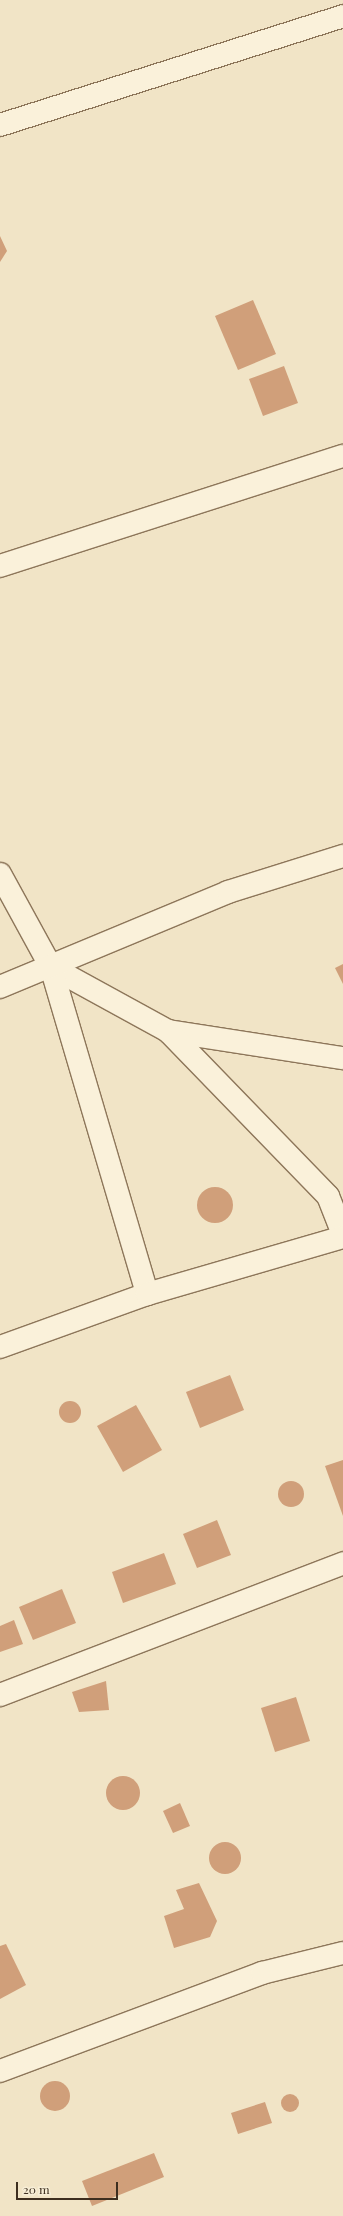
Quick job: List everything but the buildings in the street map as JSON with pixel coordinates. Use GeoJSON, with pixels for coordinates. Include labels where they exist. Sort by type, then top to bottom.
{"type":"FeatureCollection","features":[{"type":"Feature","properties":{"kind":"street"},"geometry":{"type":"LineString","coordinates":[[0,125],[343,16]]}},
{"type":"Feature","properties":{"kind":"street"},"geometry":{"type":"LineString","coordinates":[[0,566],[343,456]]}},
{"type":"Feature","properties":{"kind":"street"},"geometry":{"type":"LineString","coordinates":[[0,987],[228,892],[343,856]]}},
{"type":"Feature","properties":{"kind":"street"},"geometry":{"type":"LineString","coordinates":[[0,874],[51,967],[147,1294]]}},
{"type":"Feature","properties":{"kind":"street"},"geometry":{"type":"LineString","coordinates":[[51,967],[168,1031],[328,1196],[343,1234]]}},
{"type":"Feature","properties":{"kind":"street"},"geometry":{"type":"LineString","coordinates":[[168,1031],[343,1058]]}},
{"type":"Feature","properties":{"kind":"street"},"geometry":{"type":"LineString","coordinates":[[0,1347],[147,1294],[343,1237]]}},
{"type":"Feature","properties":{"kind":"street"},"geometry":{"type":"LineString","coordinates":[[0,1694],[343,1563]]}},
{"type":"Feature","properties":{"kind":"street"},"geometry":{"type":"LineString","coordinates":[[0,2071],[262,1973],[343,1953]]}}]}
